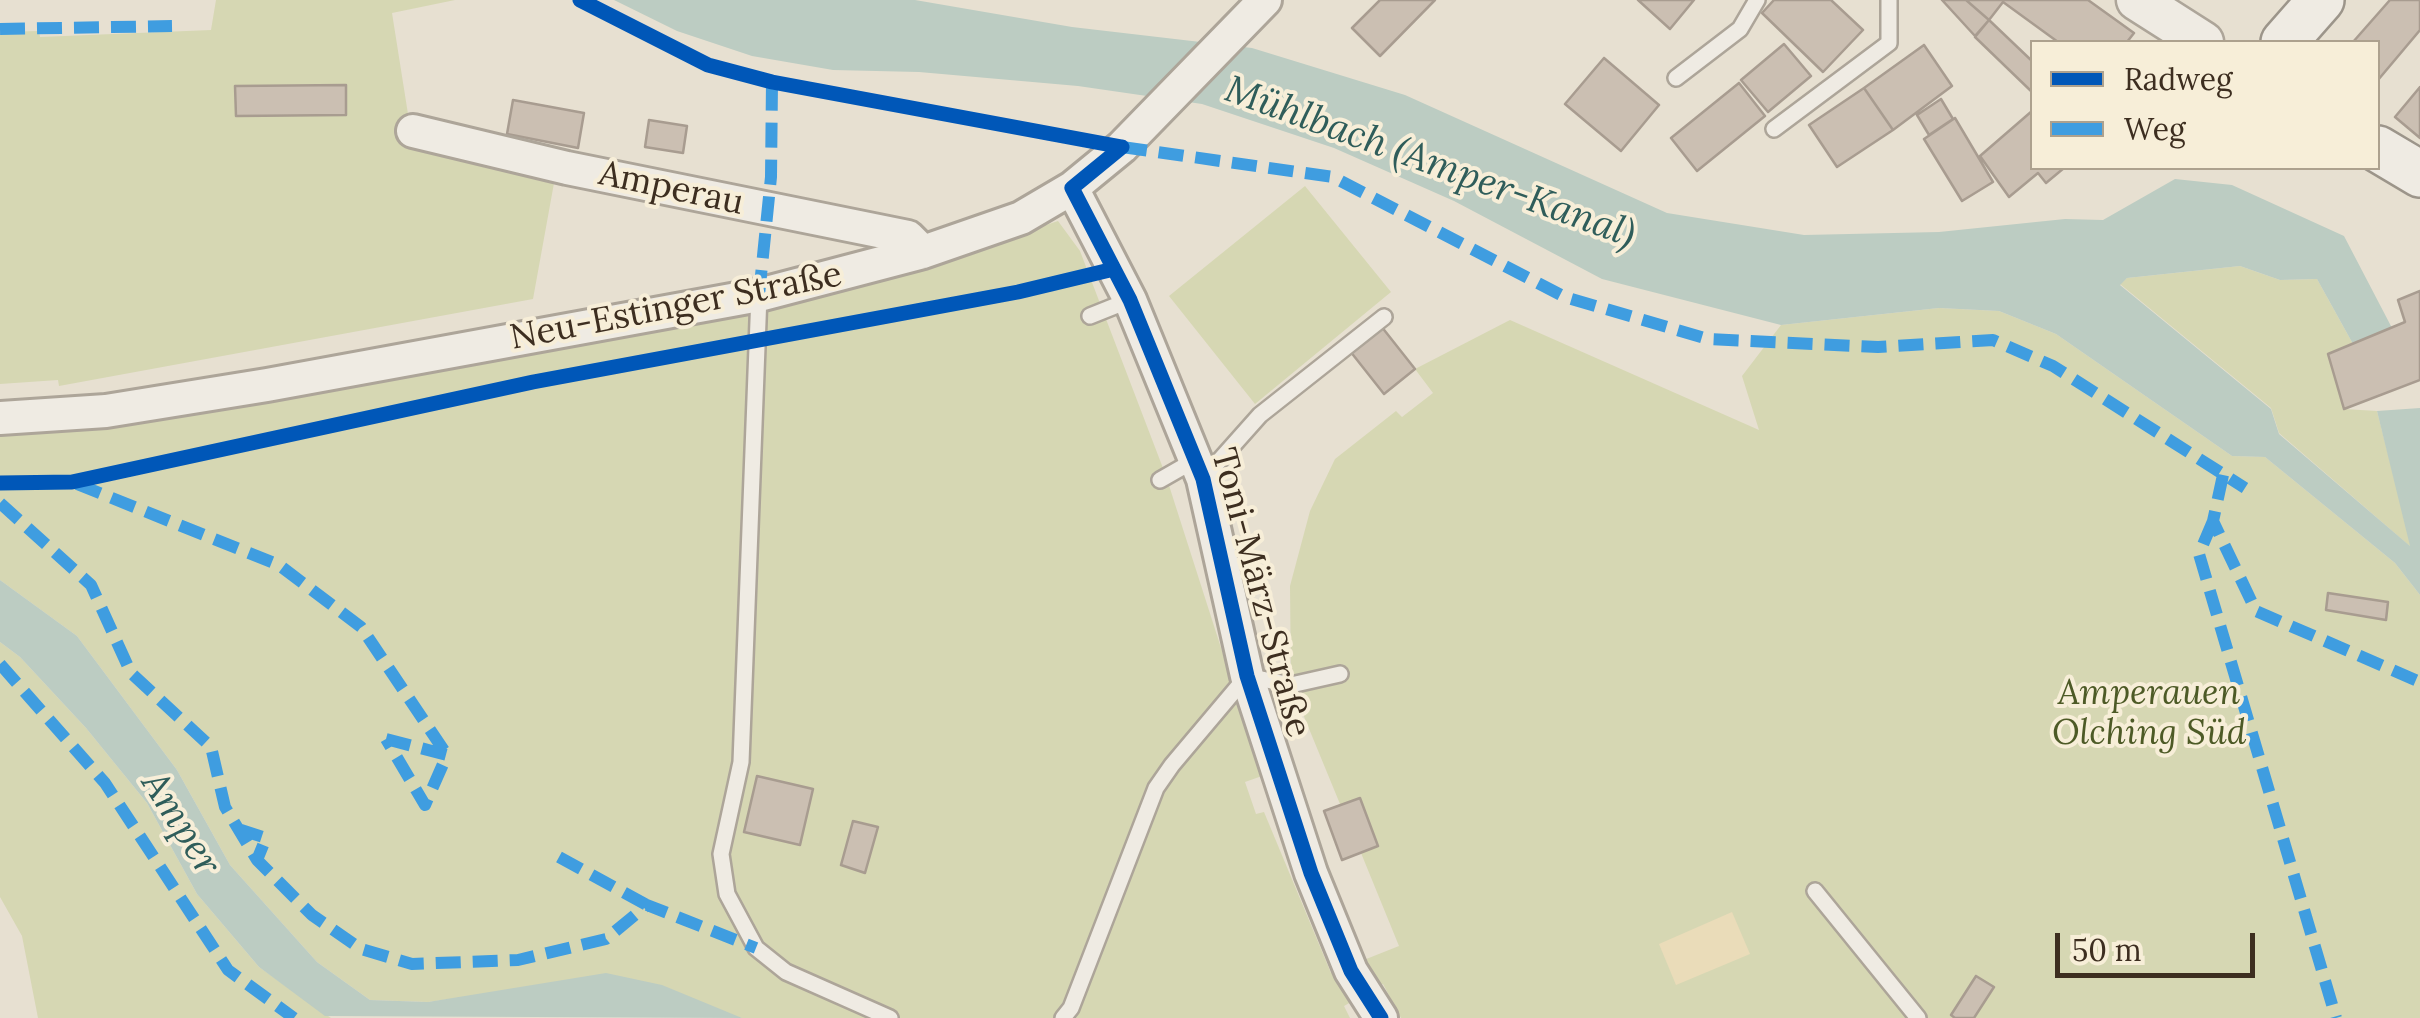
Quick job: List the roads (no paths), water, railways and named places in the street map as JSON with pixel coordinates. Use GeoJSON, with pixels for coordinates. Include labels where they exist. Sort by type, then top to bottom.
{"type":"FeatureCollection","features":[{"type":"Feature","properties":{"kind":"main road"},"geometry":{"type":"LineString","coordinates":[[2286,40],[2321,0]]}},
{"type":"Feature","properties":{"kind":"main road"},"geometry":{"type":"LineString","coordinates":[[2380,150],[2420,174]]}},
{"type":"Feature","properties":{"kind":"street","name":"Neu-Estinger Straße"},"geometry":{"type":"LineString","coordinates":[[0,418],[124,408],[759,295],[923,252],[1020,218],[1072,188],[1144,124],[1232,29],[1265,0]]}},
{"type":"Feature","properties":{"kind":"street"},"geometry":{"type":"LineString","coordinates":[[2138,0],[2199,40]]}},
{"type":"Feature","properties":{"kind":"street","name":"Amperau"},"geometry":{"type":"LineString","coordinates":[[413,132],[602,176],[908,236],[923,252]]}},
{"type":"Feature","properties":{"kind":"street","name":"Toni-März-Straße"},"geometry":{"type":"LineString","coordinates":[[1072,188],[1130,300],[1199,470],[1248,676],[1311,873],[1351,971],[1381,1018]]}},
{"type":"Feature","properties":{"kind":"lane"},"geometry":{"type":"LineString","coordinates":[[1676,78],[1740,29],[1757,0]]}},
{"type":"Feature","properties":{"kind":"lane"},"geometry":{"type":"LineString","coordinates":[[1774,129],[1890,43],[1889,0]]}},
{"type":"Feature","properties":{"kind":"lane"},"geometry":{"type":"LineString","coordinates":[[759,295],[740,762],[721,854],[727,894],[756,948],[786,972],[890,1018]]}},
{"type":"Feature","properties":{"kind":"lane"},"geometry":{"type":"LineString","coordinates":[[1090,316],[1130,300]]}},
{"type":"Feature","properties":{"kind":"lane"},"geometry":{"type":"LineString","coordinates":[[1160,480],[1199,470],[1260,415],[1384,317]]}},
{"type":"Feature","properties":{"kind":"lane"},"geometry":{"type":"LineString","coordinates":[[1062,1018],[1071,1008],[1156,788],[1248,676],[1290,684],[1340,674]]}},
{"type":"Feature","properties":{"kind":"lane"},"geometry":{"type":"LineString","coordinates":[[1815,891],[1918,1018]]}},
{"type":"Feature","properties":{"kind":"water","name":"Mühlbach (Amper-Kanal)"},"geometry":{"type":"Polygon","coordinates":[[[614,0],[915,0],[1072,27],[1252,48],[1405,95],[1667,213],[1804,235],[1939,232],[2065,219],[2103,220],[2175,179],[2232,185],[2344,236],[2392,328],[2353,344],[2317,279],[2280,280],[2240,266],[2127,278],[2120,285],[2271,409],[2279,434],[2410,546],[2377,411],[2420,408],[2420,595],[2395,563],[2265,457],[2232,456],[2056,334],[1999,311],[1939,308],[1781,325],[1602,279],[1454,201],[1334,148],[1202,104],[1078,86],[919,72],[833,70],[752,56],[677,31],[614,0]]]}},
{"type":"Feature","properties":{"kind":"water","name":"Amper"},"geometry":{"type":"Polygon","coordinates":[[[0,580],[77,636],[177,770],[230,865],[317,962],[370,1000],[428,1002],[606,973],[662,985],[742,1018],[325,1016],[259,967],[197,894],[147,803],[86,728],[20,657],[0,642],[0,580]]]}},
{"type":"Feature","properties":{"kind":"park label","name":"Amperauen Olching Süd"},"geometry":{"type":"Point","coordinates":[2149,714]}}]}
